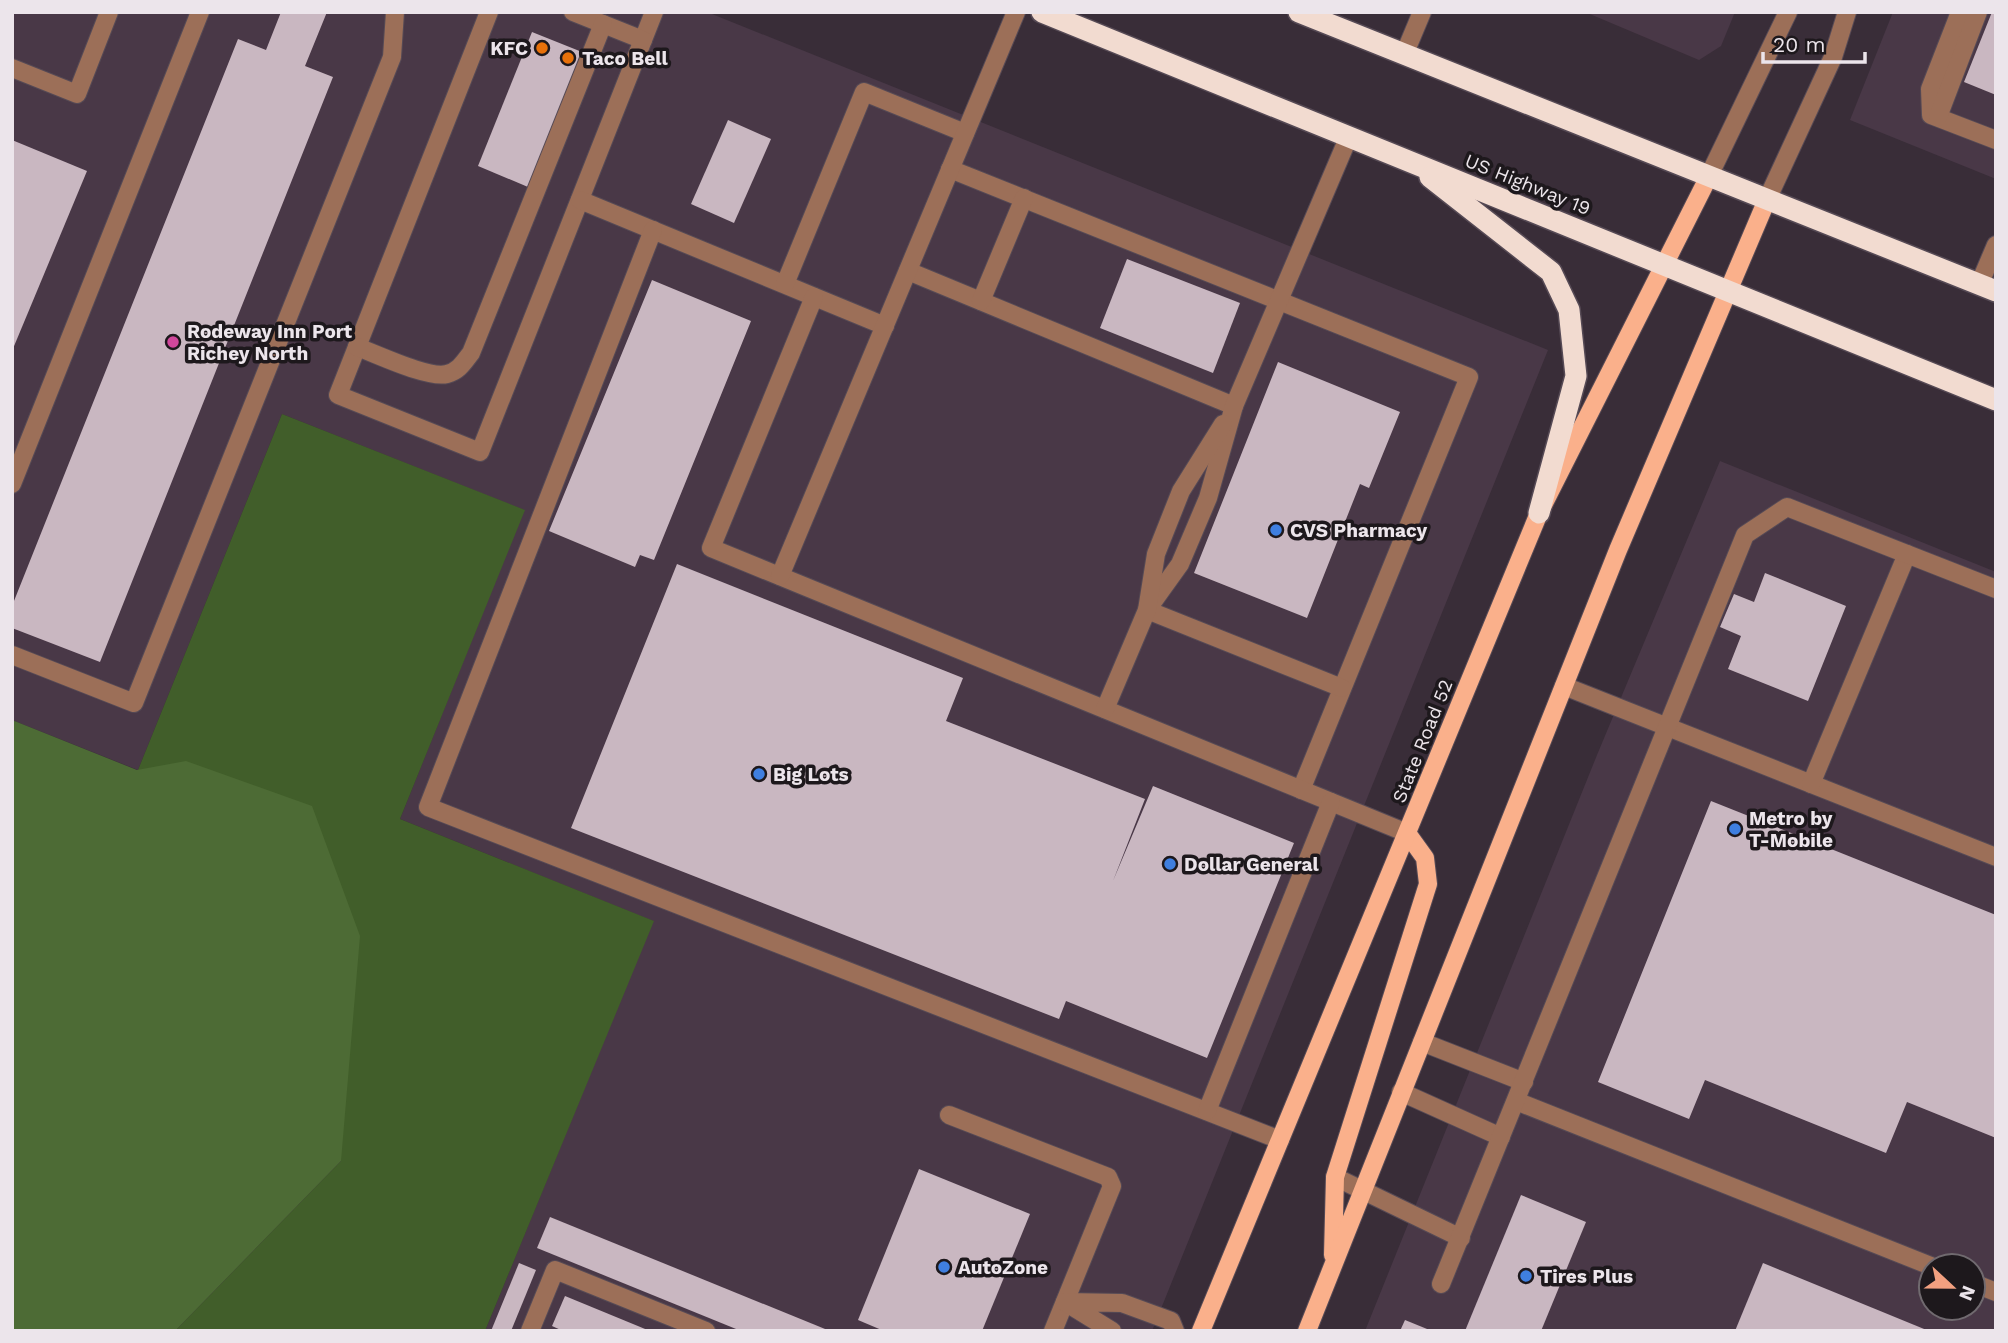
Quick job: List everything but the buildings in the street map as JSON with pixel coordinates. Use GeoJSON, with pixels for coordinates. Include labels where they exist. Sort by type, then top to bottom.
{"type":"FeatureCollection","features":[{"type":"Feature","properties":{"kind":"highway","name":"US Highway 19"},"geometry":{"type":"LineString","coordinates":[[1042,12],[1996,400]]}},
{"type":"Feature","properties":{"kind":"highway"},"geometry":{"type":"LineString","coordinates":[[1299,12],[1766,202],[1988,288]]}},
{"type":"Feature","properties":{"kind":"highway"},"geometry":{"type":"LineString","coordinates":[[1410,160],[1551,272],[1569,310],[1576,376],[1539,513]]}},
{"type":"Feature","properties":{"kind":"main road","name":"State Road 52"},"geometry":{"type":"LineString","coordinates":[[1201,1331],[1539,513],[1708,178]]}},
{"type":"Feature","properties":{"kind":"main road"},"geometry":{"type":"LineString","coordinates":[[1307,1331],[1564,687],[1726,291],[1766,202]]}},
{"type":"Feature","properties":{"kind":"main road"},"geometry":{"type":"LineString","coordinates":[[1333,1266],[1335,1177],[1428,884],[1425,858],[1407,833]]}},
{"type":"Feature","properties":{"kind":"street"},"geometry":{"type":"LineString","coordinates":[[12,68],[77,94],[109,12]]}},
{"type":"Feature","properties":{"kind":"street"},"geometry":{"type":"LineString","coordinates":[[12,484],[200,12]]}},
{"type":"Feature","properties":{"kind":"street"},"geometry":{"type":"LineString","coordinates":[[12,655],[134,703],[392,57],[395,12]]}},
{"type":"Feature","properties":{"kind":"street"},"geometry":{"type":"LineString","coordinates":[[489,12],[338,395],[480,452],[654,12]]}},
{"type":"Feature","properties":{"kind":"street"},"geometry":{"type":"LineString","coordinates":[[573,12],[643,40]]}},
{"type":"Feature","properties":{"kind":"street"},"geometry":{"type":"LineString","coordinates":[[780,576],[1016,12]]}},
{"type":"Feature","properties":{"kind":"street"},"geometry":{"type":"LineString","coordinates":[[1404,55],[1422,12]]}},
{"type":"Feature","properties":{"kind":"street"},"geometry":{"type":"LineString","coordinates":[[1708,178],[1788,12]]}},
{"type":"Feature","properties":{"kind":"street"},"geometry":{"type":"LineString","coordinates":[[1766,202],[1832,57],[1847,12]]}},
{"type":"Feature","properties":{"kind":"street"},"geometry":{"type":"LineString","coordinates":[[1960,12],[1930,89],[1931,115],[1996,140]]}},
{"type":"Feature","properties":{"kind":"street"},"geometry":{"type":"LineString","coordinates":[[1937,117],[1978,12]]}},
{"type":"Feature","properties":{"kind":"street"},"geometry":{"type":"LineString","coordinates":[[357,347],[431,374],[445,375],[459,369],[471,352],[603,24]]}},
{"type":"Feature","properties":{"kind":"street"},"geometry":{"type":"LineString","coordinates":[[785,284],[864,92],[965,133]]}},
{"type":"Feature","properties":{"kind":"street"},"geometry":{"type":"LineString","coordinates":[[1105,709],[1147,610],[1180,564],[1208,498],[1234,406],[1349,136]]}},
{"type":"Feature","properties":{"kind":"street"},"geometry":{"type":"LineString","coordinates":[[950,169],[1469,377],[1301,790]]}},
{"type":"Feature","properties":{"kind":"street"},"geometry":{"type":"LineString","coordinates":[[981,301],[1024,198]]}},
{"type":"Feature","properties":{"kind":"street"},"geometry":{"type":"LineString","coordinates":[[580,200],[885,326]]}},
{"type":"Feature","properties":{"kind":"street"},"geometry":{"type":"LineString","coordinates":[[653,230],[428,807],[1280,1140]]}},
{"type":"Feature","properties":{"kind":"street"},"geometry":{"type":"LineString","coordinates":[[1988,288],[1996,245]]}},
{"type":"Feature","properties":{"kind":"street"},"geometry":{"type":"LineString","coordinates":[[908,271],[1234,406]]}},
{"type":"Feature","properties":{"kind":"street"},"geometry":{"type":"LineString","coordinates":[[814,297],[711,548],[1407,833]]}},
{"type":"Feature","properties":{"kind":"street"},"geometry":{"type":"LineString","coordinates":[[1147,610],[1156,554],[1181,491],[1234,406]]}},
{"type":"Feature","properties":{"kind":"street"},"geometry":{"type":"LineString","coordinates":[[1441,1284],[1669,728],[1745,535],[1787,507],[1996,589]]}},
{"type":"Feature","properties":{"kind":"street"},"geometry":{"type":"LineString","coordinates":[[1811,784],[1907,554]]}},
{"type":"Feature","properties":{"kind":"street"},"geometry":{"type":"LineString","coordinates":[[1147,610],[1342,688]]}},
{"type":"Feature","properties":{"kind":"street"},"geometry":{"type":"LineString","coordinates":[[1564,687],[1996,856]]}},
{"type":"Feature","properties":{"kind":"street"},"geometry":{"type":"LineString","coordinates":[[1206,1111],[1331,802]]}},
{"type":"Feature","properties":{"kind":"street"},"geometry":{"type":"LineString","coordinates":[[1422,1042],[1524,1082]]}},
{"type":"Feature","properties":{"kind":"street"},"geometry":{"type":"LineString","coordinates":[[1401,1092],[1501,1137]]}},
{"type":"Feature","properties":{"kind":"street"},"geometry":{"type":"LineString","coordinates":[[1517,1101],[1917,1260]]}},
{"type":"Feature","properties":{"kind":"street"},"geometry":{"type":"LineString","coordinates":[[949,1115],[1108,1177],[1112,1186],[1053,1331]]}},
{"type":"Feature","properties":{"kind":"street"},"geometry":{"type":"LineString","coordinates":[[1335,1177],[1461,1238]]}},
{"type":"Feature","properties":{"kind":"street"},"geometry":{"type":"LineString","coordinates":[[530,1331],[555,1270],[706,1331]]}},
{"type":"Feature","properties":{"kind":"street"},"geometry":{"type":"LineString","coordinates":[[1065,1302],[1112,1331]]}},
{"type":"Feature","properties":{"kind":"street"},"geometry":{"type":"LineString","coordinates":[[1065,1302],[1122,1303],[1171,1321],[1175,1331]]}},
{"type":"Feature","properties":{"kind":"shaded area"},"geometry":{"type":"Polygon","coordinates":[[[12,12],[707,12],[1548,350],[1152,1331],[485,1331],[653,921],[400,819],[524,510],[282,414],[138,770],[12,720],[12,12]]]}},
{"type":"Feature","properties":{"kind":"shaded area"},"geometry":{"type":"Polygon","coordinates":[[[1585,12],[1735,12],[1721,46],[1699,60],[1585,12]]]}},
{"type":"Feature","properties":{"kind":"shaded area"},"geometry":{"type":"Polygon","coordinates":[[[1893,12],[1996,12],[1996,179],[1850,120],[1893,12]]]}},
{"type":"Feature","properties":{"kind":"shaded area"},"geometry":{"type":"Polygon","coordinates":[[[1720,461],[1996,572],[1996,1331],[1365,1331],[1597,755],[1720,461]]]}},
{"type":"Feature","properties":{"kind":"green space"},"geometry":{"type":"Polygon","coordinates":[[[282,414],[525,510],[400,819],[654,921],[485,1331],[175,1331],[341,1161],[138,770],[282,414]]]}},
{"type":"Feature","properties":{"kind":"green space"},"geometry":{"type":"Polygon","coordinates":[[[12,720],[137,770],[186,761],[312,806],[360,936],[341,1161],[175,1331],[12,1331],[12,720]]]}},
{"type":"Feature","properties":{"kind":"place","name":"KFC"},"geometry":{"type":"Point","coordinates":[542,48]}},
{"type":"Feature","properties":{"kind":"place","name":"Taco Bell"},"geometry":{"type":"Point","coordinates":[568,58]}},
{"type":"Feature","properties":{"kind":"place","name":"Rodeway Inn Port Richey North"},"geometry":{"type":"Point","coordinates":[173,342]}},
{"type":"Feature","properties":{"kind":"place","name":"CVS Pharmacy"},"geometry":{"type":"Point","coordinates":[1276,530]}},
{"type":"Feature","properties":{"kind":"place","name":"Big Lots"},"geometry":{"type":"Point","coordinates":[759,774]}},
{"type":"Feature","properties":{"kind":"place","name":"Metro by T-Mobile"},"geometry":{"type":"Point","coordinates":[1735,829]}},
{"type":"Feature","properties":{"kind":"place","name":"Dollar General"},"geometry":{"type":"Point","coordinates":[1170,864]}},
{"type":"Feature","properties":{"kind":"place","name":"AutoZone"},"geometry":{"type":"Point","coordinates":[944,1267]}},
{"type":"Feature","properties":{"kind":"place","name":"Tires Plus"},"geometry":{"type":"Point","coordinates":[1526,1276]}}]}
